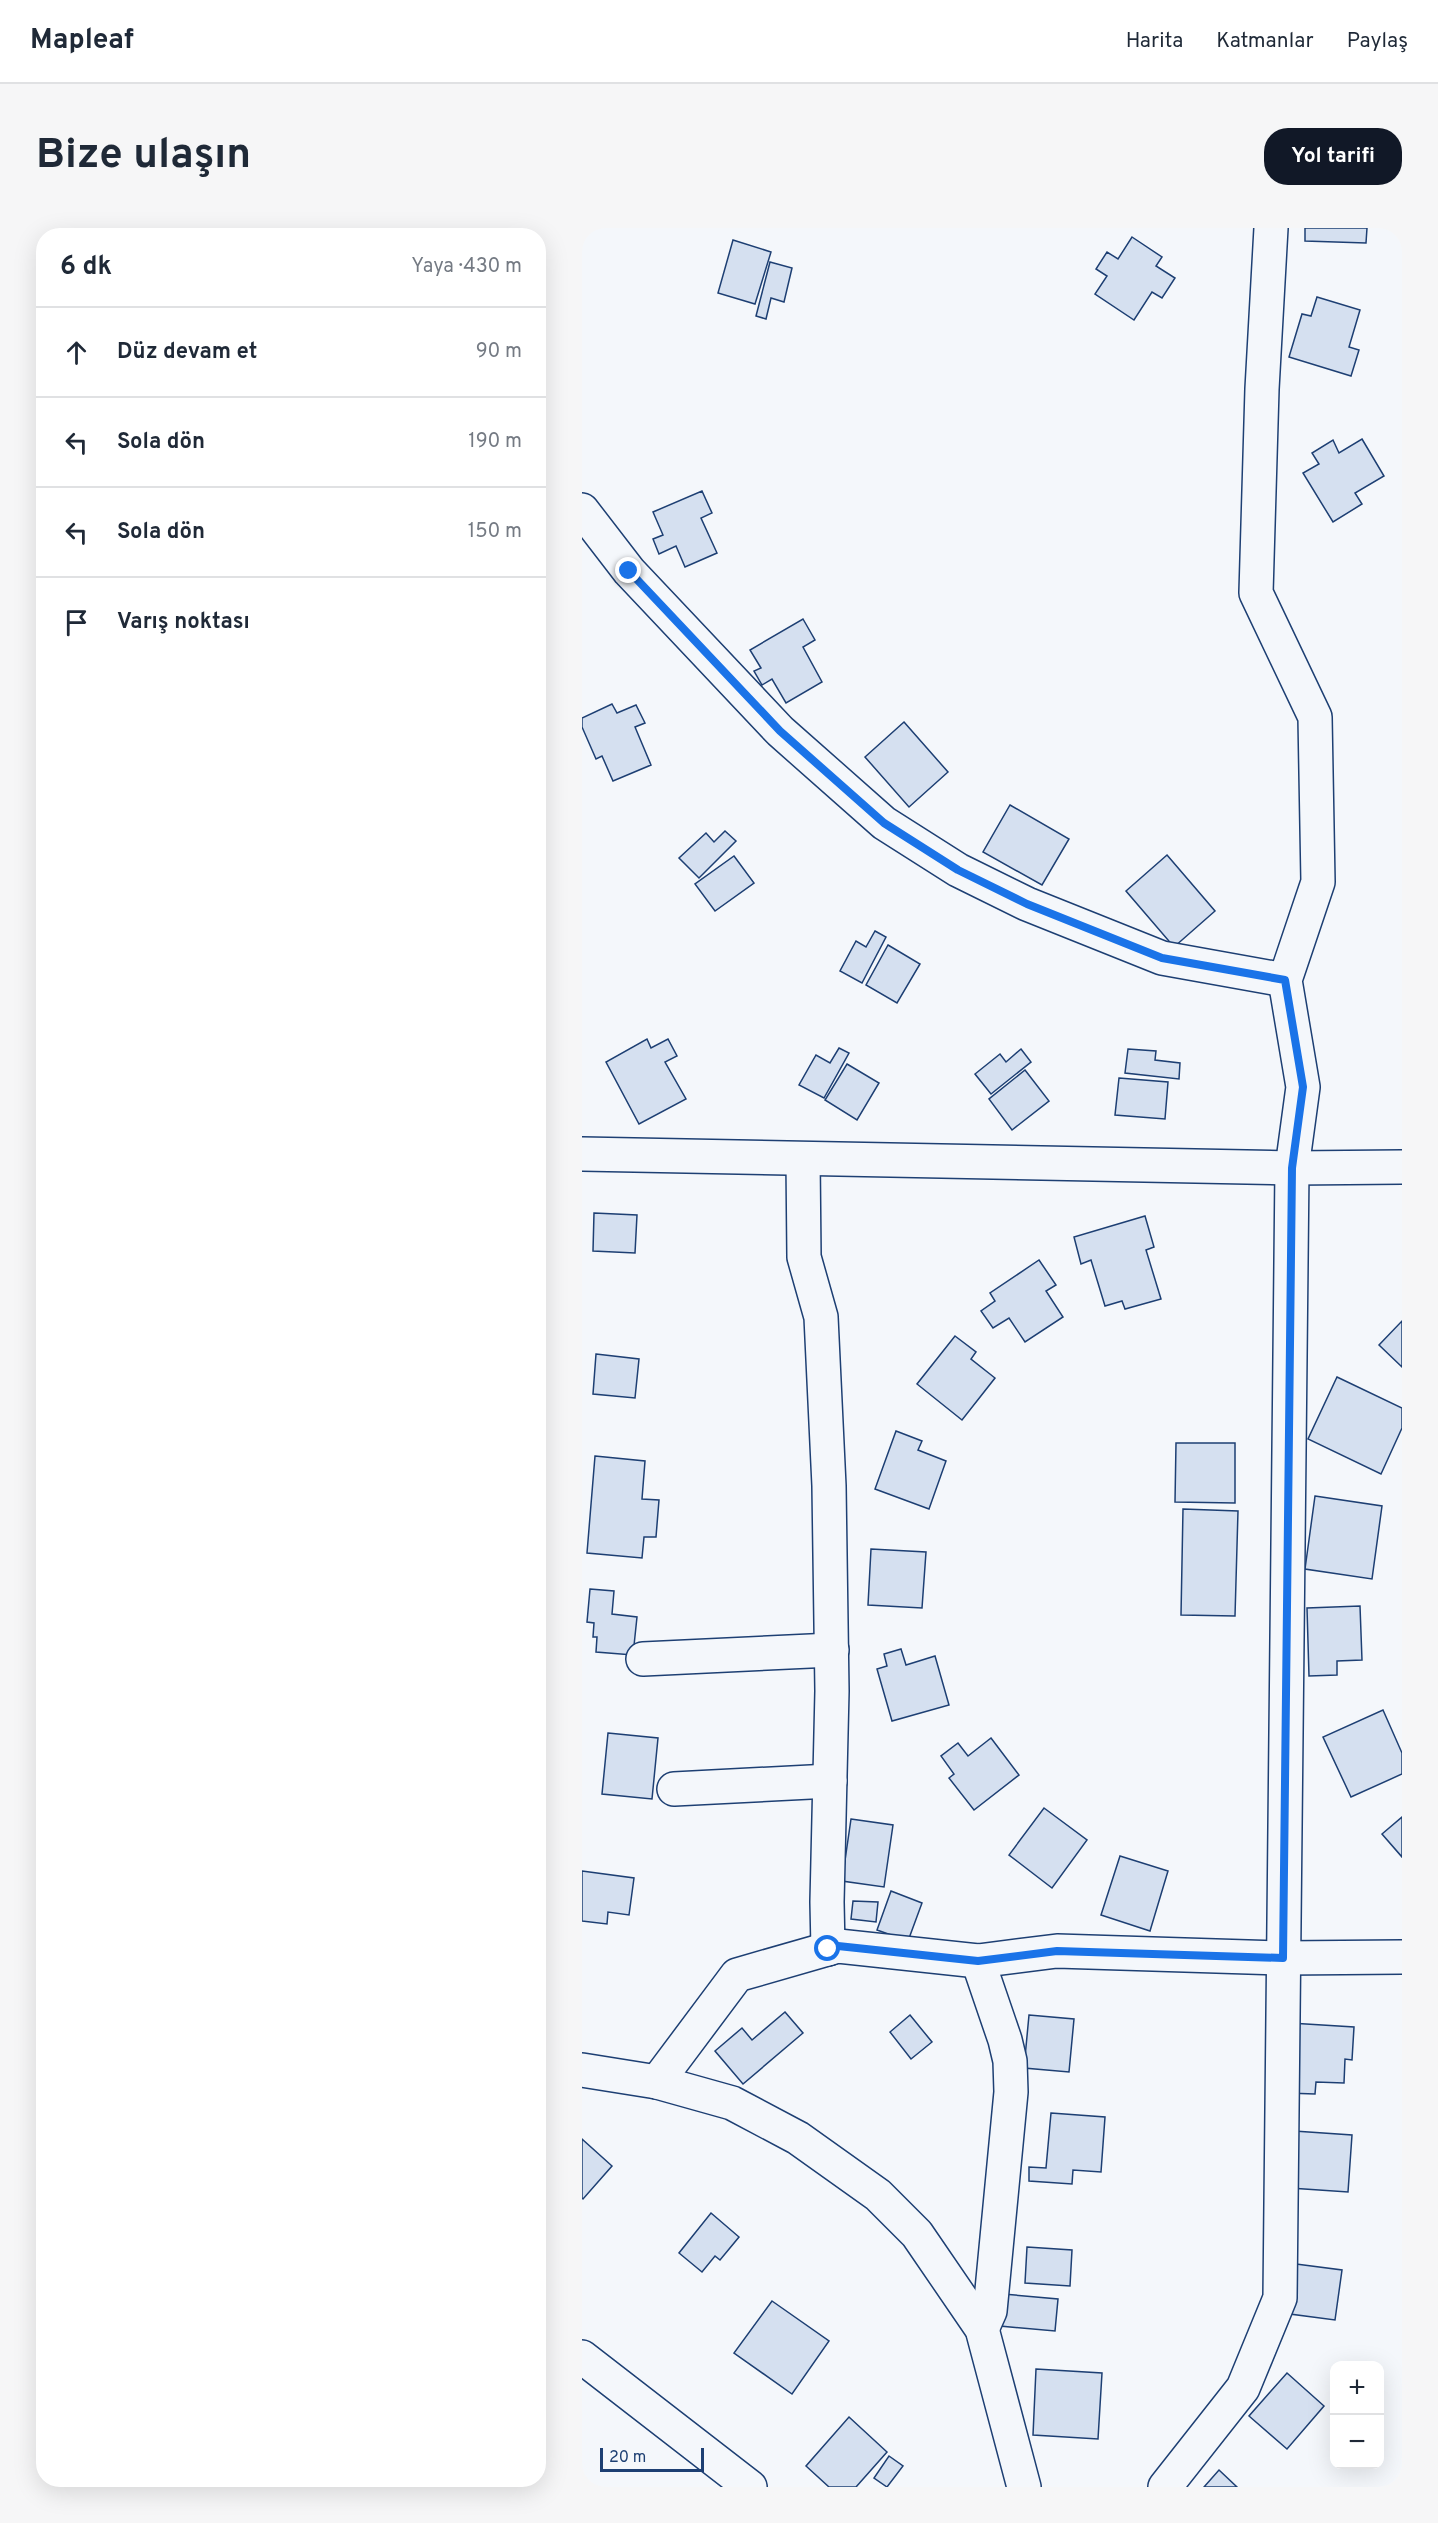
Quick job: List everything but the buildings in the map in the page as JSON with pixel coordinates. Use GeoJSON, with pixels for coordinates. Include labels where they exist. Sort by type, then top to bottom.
{"type":"FeatureCollection","features":[{"type":"Feature","properties":{"kind":"street"},"geometry":{"type":"LineString","coordinates":[[1165,2487],[1243,2388],[1280,2298],[1292,1168],[1303,1087],[1285,980],[1318,882],[1316,717],[1256,592],[1262,389],[1271,228]]}},
{"type":"Feature","properties":{"kind":"street"},"geometry":{"type":"LineString","coordinates":[[582,510],[629,571],[780,731],[884,823],[958,870],[1007,894],[1162,958],[1285,980]]}},
{"type":"Feature","properties":{"kind":"street"},"geometry":{"type":"LineString","coordinates":[[582,1154],[1292,1168],[1402,1167]]}},
{"type":"Feature","properties":{"kind":"street"},"geometry":{"type":"LineString","coordinates":[[803,1159],[804,1257],[821,1317],[829,1486],[832,1650],[828,1949]]}},
{"type":"Feature","properties":{"kind":"street"},"geometry":{"type":"LineString","coordinates":[[643,1659],[832,1650]]}},
{"type":"Feature","properties":{"kind":"street"},"geometry":{"type":"LineString","coordinates":[[674,1789],[830,1781]]}},
{"type":"Feature","properties":{"kind":"street"},"geometry":{"type":"LineString","coordinates":[[657,2082],[738,1975],[838,1946],[978,1961],[1057,1951],[1283,1958],[1402,1957]]}},
{"type":"Feature","properties":{"kind":"street"},"geometry":{"type":"LineString","coordinates":[[978,1961],[1005,2040],[1010,2061],[1011,2092],[990,2311],[982,2329]]}},
{"type":"Feature","properties":{"kind":"street"},"geometry":{"type":"LineString","coordinates":[[582,2070],[657,2082],[732,2103],[798,2138],[878,2195],[917,2234],[982,2329],[1024,2487]]}},
{"type":"Feature","properties":{"kind":"street"},"geometry":{"type":"LineString","coordinates":[[582,2357],[750,2487]]}},
{"type":"Feature","properties":{"kind":"route"},"geometry":{"type":"LineString","coordinates":[[629,571],[780,731],[884,823],[958,870],[1027,904],[1162,958],[1285,980],[1303,1087],[1292,1168],[1283,1958],[1057,1951],[978,1961],[838,1946],[828,1949]]}}]}
